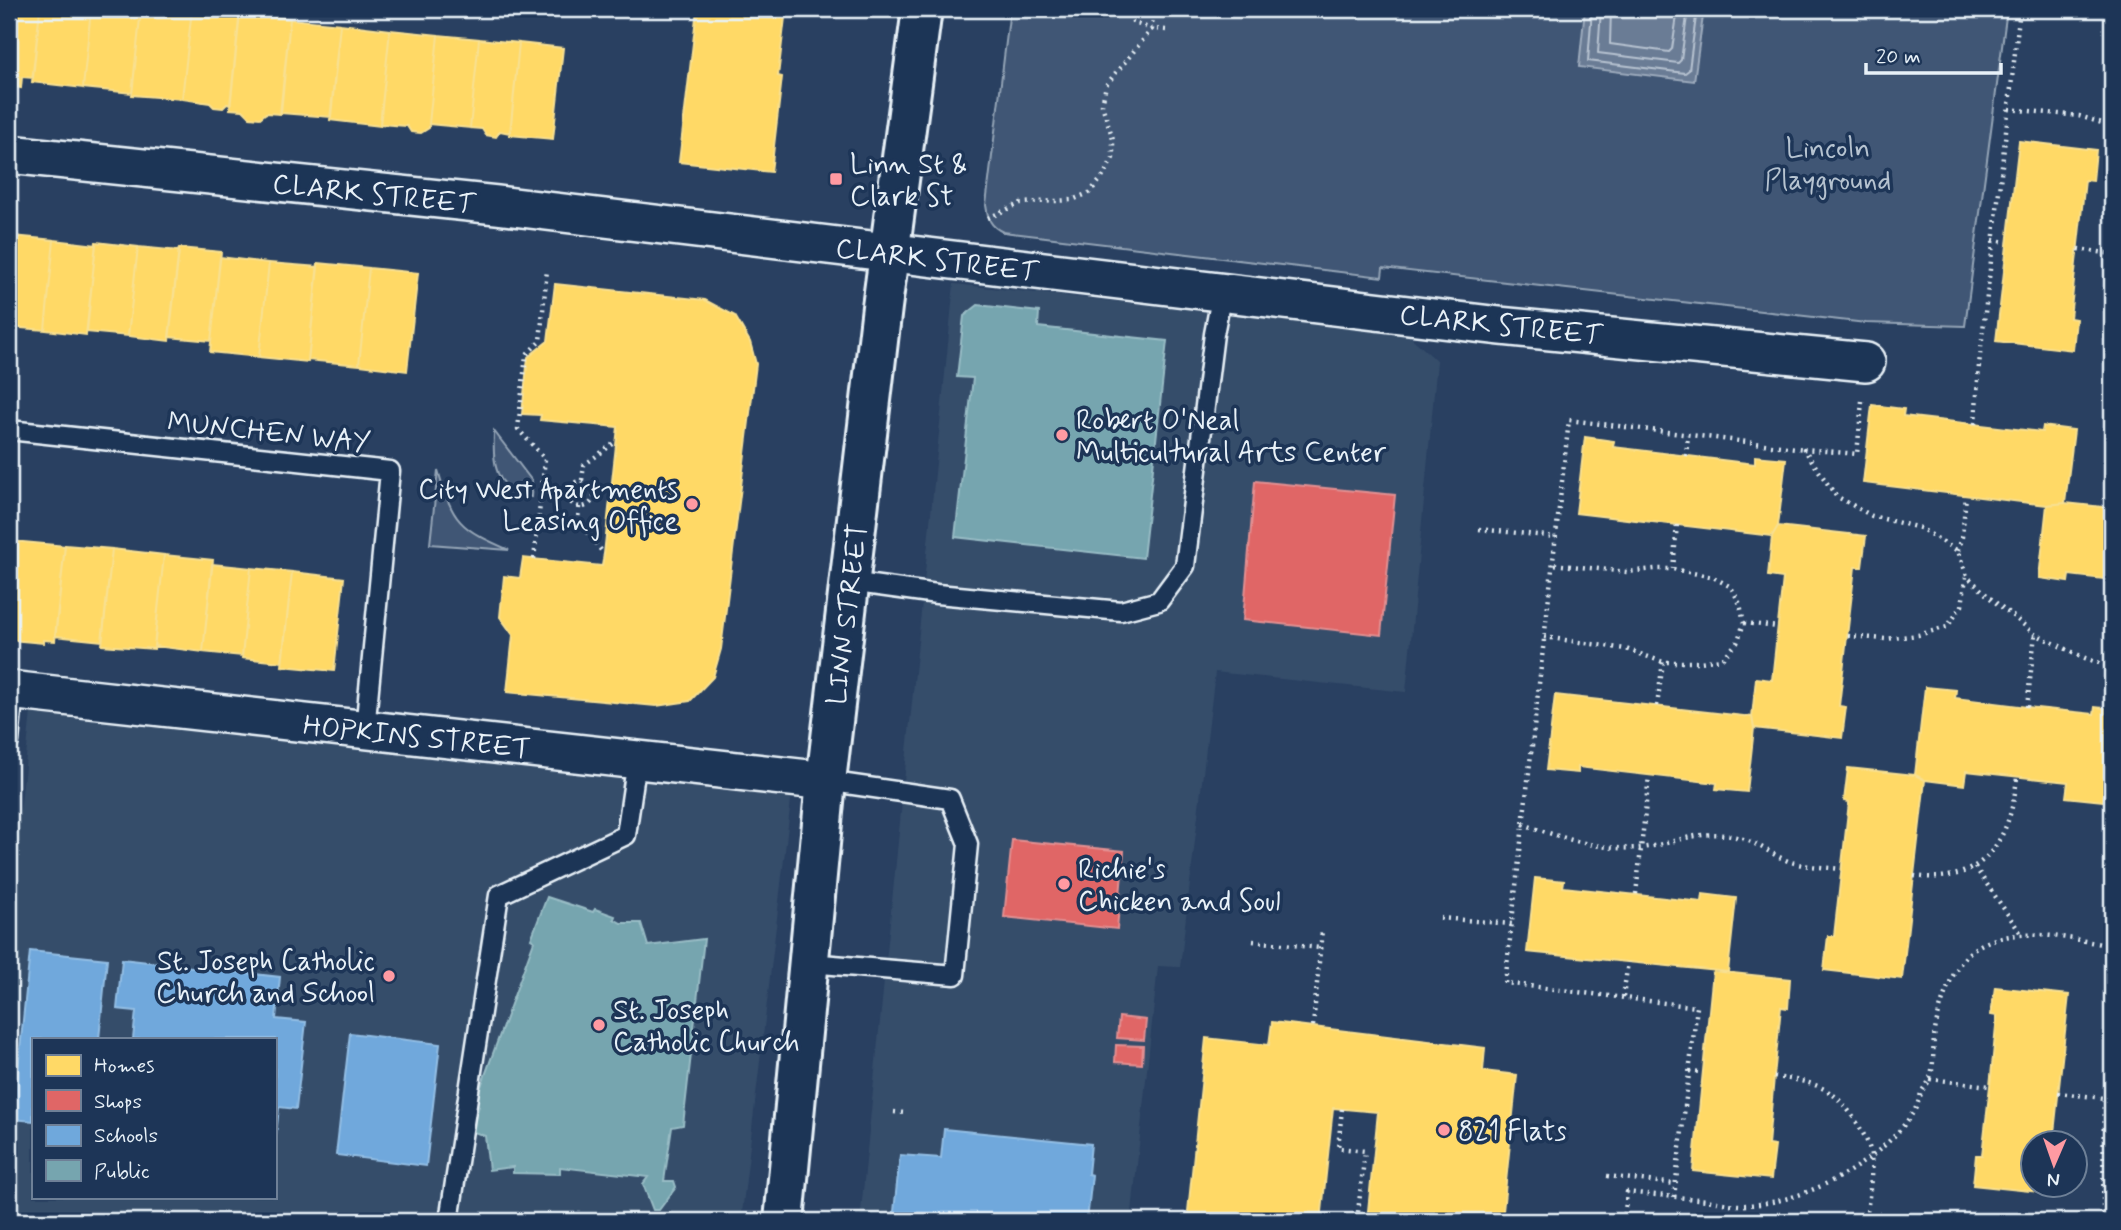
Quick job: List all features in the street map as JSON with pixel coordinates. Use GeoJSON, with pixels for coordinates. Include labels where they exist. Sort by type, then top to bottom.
{"type":"FeatureCollection","features":[{"type":"Feature","properties":{"kind":"street","name":"LINN STREET"},"geometry":{"type":"LineString","coordinates":[[784,1221],[826,781],[889,251],[922,9]]}},
{"type":"Feature","properties":{"kind":"street","name":"CLARK STREET"},"geometry":{"type":"LineString","coordinates":[[9,155],[497,205],[1500,326],[1866,362]]}},
{"type":"Feature","properties":{"kind":"street","name":"HOPKINS STREET"},"geometry":{"type":"LineString","coordinates":[[11,691],[826,781]]}},
{"type":"Feature","properties":{"kind":"lane"},"geometry":{"type":"LineString","coordinates":[[850,582],[937,594],[1121,611],[1160,601],[1185,566],[1222,293]]}},
{"type":"Feature","properties":{"kind":"lane","name":"MUNCHEN WAY"},"geometry":{"type":"LineString","coordinates":[[9,430],[390,471],[365,730]]}},
{"type":"Feature","properties":{"kind":"lane"},"geometry":{"type":"LineString","coordinates":[[9,741],[11,691]]}},
{"type":"Feature","properties":{"kind":"lane"},"geometry":{"type":"LineString","coordinates":[[449,1221],[499,895],[626,835],[636,760]]}},
{"type":"Feature","properties":{"kind":"lane"},"geometry":{"type":"LineString","coordinates":[[808,963],[955,975],[968,844],[950,799],[826,781]]}},
{"type":"Feature","properties":{"kind":"path"},"geometry":{"type":"LineString","coordinates":[[1124,9],[1134,23],[1152,29],[1167,30]]}},
{"type":"Feature","properties":{"kind":"path"},"geometry":{"type":"LineString","coordinates":[[988,218],[1021,203],[1072,200],[1089,193],[1102,178],[1112,158],[1113,139],[1102,105],[1106,85],[1152,29],[1154,9]]}},
{"type":"Feature","properties":{"kind":"path"},"geometry":{"type":"LineString","coordinates":[[1975,424],[1979,365],[2020,9]]}},
{"type":"Feature","properties":{"kind":"path"},"geometry":{"type":"LineString","coordinates":[[2008,109],[2079,116],[2112,126]]}},
{"type":"Feature","properties":{"kind":"path"},"geometry":{"type":"LineString","coordinates":[[1993,240],[2007,242]]}},
{"type":"Feature","properties":{"kind":"path"},"geometry":{"type":"LineString","coordinates":[[2078,249],[2112,254]]}},
{"type":"Feature","properties":{"kind":"path"},"geometry":{"type":"LineString","coordinates":[[534,559],[545,459],[518,429],[526,355],[540,341],[547,270]]}},
{"type":"Feature","properties":{"kind":"path"},"geometry":{"type":"LineString","coordinates":[[1674,1197],[1697,1007],[1505,983],[1569,420],[1857,454],[1866,362]]}},
{"type":"Feature","properties":{"kind":"path"},"geometry":{"type":"LineString","coordinates":[[1686,456],[1688,435]]}},
{"type":"Feature","properties":{"kind":"path"},"geometry":{"type":"LineString","coordinates":[[582,480],[584,465],[617,441]]}},
{"type":"Feature","properties":{"kind":"path"},"geometry":{"type":"LineString","coordinates":[[1804,449],[1836,496],[1872,516],[1920,528],[1958,551]]}},
{"type":"Feature","properties":{"kind":"path"},"geometry":{"type":"LineString","coordinates":[[582,480],[593,487],[594,495],[591,503],[579,507],[572,503],[568,492],[575,482],[582,480]]}},
{"type":"Feature","properties":{"kind":"path"},"geometry":{"type":"LineString","coordinates":[[542,489],[568,492]]}},
{"type":"Feature","properties":{"kind":"path"},"geometry":{"type":"LineString","coordinates":[[1848,636],[1885,639],[1918,635],[1947,627],[1962,606],[1966,576],[1958,551],[1966,496]]}},
{"type":"Feature","properties":{"kind":"path"},"geometry":{"type":"LineString","coordinates":[[579,507],[578,521],[604,554]]}},
{"type":"Feature","properties":{"kind":"path"},"geometry":{"type":"LineString","coordinates":[[1673,569],[1677,524]]}},
{"type":"Feature","properties":{"kind":"path"},"geometry":{"type":"LineString","coordinates":[[1479,529],[1556,537]]}},
{"type":"Feature","properties":{"kind":"path"},"geometry":{"type":"LineString","coordinates":[[1544,637],[1626,649],[1662,662],[1700,662],[1722,659],[1737,643],[1744,623],[1740,604],[1731,587],[1713,577],[1673,569],[1627,572],[1553,564]]}},
{"type":"Feature","properties":{"kind":"path"},"geometry":{"type":"LineString","coordinates":[[1966,576],[2035,634],[2085,659],[2112,667]]}},
{"type":"Feature","properties":{"kind":"path"},"geometry":{"type":"LineString","coordinates":[[1744,623],[1778,627]]}},
{"type":"Feature","properties":{"kind":"path"},"geometry":{"type":"LineString","coordinates":[[2027,707],[2035,634]]}},
{"type":"Feature","properties":{"kind":"path"},"geometry":{"type":"LineString","coordinates":[[1657,706],[1662,662]]}},
{"type":"Feature","properties":{"kind":"path"},"geometry":{"type":"LineString","coordinates":[[1636,894],[1649,776]]}},
{"type":"Feature","properties":{"kind":"path"},"geometry":{"type":"LineString","coordinates":[[1914,876],[1943,877],[1975,867],[1992,854],[2004,832],[2015,795],[2017,777]]}},
{"type":"Feature","properties":{"kind":"path"},"geometry":{"type":"LineString","coordinates":[[1523,824],[1613,848],[1641,848],[1694,836],[1723,835],[1754,842],[1791,862],[1841,869]]}},
{"type":"Feature","properties":{"kind":"path"},"geometry":{"type":"LineString","coordinates":[[1975,867],[2022,935]]}},
{"type":"Feature","properties":{"kind":"path"},"geometry":{"type":"LineString","coordinates":[[1440,918],[1512,925]]}},
{"type":"Feature","properties":{"kind":"path"},"geometry":{"type":"LineString","coordinates":[[1313,1026],[1322,930]]}},
{"type":"Feature","properties":{"kind":"path"},"geometry":{"type":"LineString","coordinates":[[1624,1221],[1626,1192],[1747,1205],[1782,1200],[1844,1175],[1890,1141],[1915,1110],[1930,1079],[1935,1029],[1945,993],[1958,966],[1975,947],[2000,938],[2022,935],[2112,946]]}},
{"type":"Feature","properties":{"kind":"path"},"geometry":{"type":"LineString","coordinates":[[1253,941],[1321,948]]}},
{"type":"Feature","properties":{"kind":"path"},"geometry":{"type":"LineString","coordinates":[[1623,997],[1628,962]]}},
{"type":"Feature","properties":{"kind":"path"},"geometry":{"type":"LineString","coordinates":[[1689,1071],[1703,1072]]}},
{"type":"Feature","properties":{"kind":"path"},"geometry":{"type":"LineString","coordinates":[[1774,1077],[1797,1080],[1831,1091],[1865,1135],[1871,1156],[1866,1221]]}},
{"type":"Feature","properties":{"kind":"path"},"geometry":{"type":"LineString","coordinates":[[1930,1079],[1990,1086]]}},
{"type":"Feature","properties":{"kind":"path"},"geometry":{"type":"LineString","coordinates":[[2104,1221],[2104,1098],[2112,1081]]}},
{"type":"Feature","properties":{"kind":"path"},"geometry":{"type":"LineString","coordinates":[[2058,1093],[2112,1099]]}},
{"type":"Feature","properties":{"kind":"path"},"geometry":{"type":"LineString","coordinates":[[1342,1109],[1338,1147],[1365,1151],[1357,1221]]}},
{"type":"Feature","properties":{"kind":"path"},"geometry":{"type":"LineString","coordinates":[[894,1112],[905,1113]]}},
{"type":"Feature","properties":{"kind":"path"},"geometry":{"type":"LineString","coordinates":[[1607,1176],[1675,1184]]}},
{"type":"Feature","properties":{"kind":"shaded area"},"geometry":{"type":"Polygon","coordinates":[[[954,284],[1406,333],[1437,361],[1406,692],[1215,672],[1180,967],[1158,966],[1131,1221],[860,1221],[954,284]]]}},
{"type":"Feature","properties":{"kind":"shaded area","name":"St. Joseph Catholic Church and School"},"geometry":{"type":"Polygon","coordinates":[[[32,703],[793,783],[741,1221],[9,1221],[9,913],[32,703]]]}},
{"type":"Feature","properties":{"kind":"green space","name":"Lincoln Playground"},"geometry":{"type":"Polygon","coordinates":[[[1010,9],[2007,9],[1965,326],[1866,323],[1383,268],[1382,277],[1003,232],[990,222],[986,205],[1010,9]]]}},
{"type":"Feature","properties":{"kind":"green space"},"geometry":{"type":"Polygon","coordinates":[[[494,431],[532,481],[531,497],[518,493],[502,481],[495,464],[494,431]]]}},
{"type":"Feature","properties":{"kind":"green space"},"geometry":{"type":"Polygon","coordinates":[[[438,470],[448,502],[460,522],[479,536],[509,550],[430,544],[438,470]]]}},
{"type":"Feature","properties":{"kind":"water"},"geometry":{"type":"Polygon","coordinates":[[[1585,9],[1704,9],[1694,81],[1579,67],[1585,9]]]}},
{"type":"Feature","properties":{"kind":"building: Homes"},"geometry":{"type":"Polygon","coordinates":[[[9,9],[40,9],[33,78],[22,77],[21,88],[9,86],[9,9]]]}},
{"type":"Feature","properties":{"kind":"building: Homes"},"geometry":{"type":"Polygon","coordinates":[[[40,9],[91,9],[83,88],[32,82],[40,9]]]}},
{"type":"Feature","properties":{"kind":"building: Homes"},"geometry":{"type":"Polygon","coordinates":[[[91,9],[141,9],[132,93],[83,88],[91,9]]]}},
{"type":"Feature","properties":{"kind":"building: Homes"},"geometry":{"type":"Polygon","coordinates":[[[141,9],[192,9],[182,99],[132,95],[141,9]]]}},
{"type":"Feature","properties":{"kind":"building: Homes"},"geometry":{"type":"Polygon","coordinates":[[[192,9],[240,10],[230,105],[227,104],[223,108],[182,99],[192,9]]]}},
{"type":"Feature","properties":{"kind":"building: Homes"},"geometry":{"type":"Polygon","coordinates":[[[697,9],[786,9],[778,76],[782,77],[771,172],[679,162],[697,9]]]}},
{"type":"Feature","properties":{"kind":"building: Homes"},"geometry":{"type":"Polygon","coordinates":[[[240,14],[290,19],[280,114],[266,113],[260,118],[250,117],[243,110],[230,109],[240,14]]]}},
{"type":"Feature","properties":{"kind":"building: Homes"},"geometry":{"type":"Polygon","coordinates":[[[290,19],[340,24],[331,117],[281,113],[290,19]]]}},
{"type":"Feature","properties":{"kind":"building: Homes"},"geometry":{"type":"Polygon","coordinates":[[[340,24],[390,30],[380,126],[330,120],[340,24]]]}},
{"type":"Feature","properties":{"kind":"building: Homes"},"geometry":{"type":"Polygon","coordinates":[[[390,30],[438,35],[429,128],[421,133],[411,132],[407,126],[380,124],[390,30]]]}},
{"type":"Feature","properties":{"kind":"building: Homes"},"geometry":{"type":"Polygon","coordinates":[[[438,35],[479,39],[470,128],[429,124],[438,35]]]}},
{"type":"Feature","properties":{"kind":"building: Homes"},"geometry":{"type":"Polygon","coordinates":[[[479,39],[519,43],[510,133],[500,131],[496,137],[486,135],[482,129],[470,128],[479,39]]]}},
{"type":"Feature","properties":{"kind":"building: Homes"},"geometry":{"type":"Polygon","coordinates":[[[519,43],[563,48],[553,139],[510,135],[519,43]]]}},
{"type":"Feature","properties":{"kind":"building: Homes"},"geometry":{"type":"Polygon","coordinates":[[[2019,141],[2096,150],[2093,181],[2085,180],[2070,318],[2076,319],[2073,350],[1996,341],[2019,141]]]}},
{"type":"Feature","properties":{"kind":"building: Homes"},"geometry":{"type":"Polygon","coordinates":[[[9,230],[13,230],[9,271],[9,230]]]}},
{"type":"Feature","properties":{"kind":"building: Homes"},"geometry":{"type":"Polygon","coordinates":[[[13,236],[54,240],[45,330],[9,327],[9,271],[13,236]]]}},
{"type":"Feature","properties":{"kind":"building: Homes"},"geometry":{"type":"Polygon","coordinates":[[[54,240],[96,245],[86,335],[45,330],[54,240]]]}},
{"type":"Feature","properties":{"kind":"building: Homes"},"geometry":{"type":"Polygon","coordinates":[[[96,242],[138,247],[128,336],[87,332],[96,242]]]}},
{"type":"Feature","properties":{"kind":"building: Homes"},"geometry":{"type":"Polygon","coordinates":[[[138,247],[179,251],[169,341],[128,336],[138,247]]]}},
{"type":"Feature","properties":{"kind":"building: Homes"},"geometry":{"type":"Polygon","coordinates":[[[179,248],[221,252],[211,341],[169,337],[179,248]]]}},
{"type":"Feature","properties":{"kind":"building: Homes"},"geometry":{"type":"Polygon","coordinates":[[[220,257],[269,263],[259,357],[210,352],[220,257]]]}},
{"type":"Feature","properties":{"kind":"building: Homes"},"geometry":{"type":"Polygon","coordinates":[[[269,263],[318,267],[308,362],[259,357],[269,263]]]}},
{"type":"Feature","properties":{"kind":"building: Homes"},"geometry":{"type":"Polygon","coordinates":[[[318,263],[369,268],[359,365],[308,360],[318,263]]]}},
{"type":"Feature","properties":{"kind":"building: Homes"},"geometry":{"type":"Polygon","coordinates":[[[369,268],[418,273],[407,371],[359,365],[369,268]]]}},
{"type":"Feature","properties":{"kind":"building: Homes"},"geometry":{"type":"Polygon","coordinates":[[[555,284],[705,300],[735,316],[750,342],[756,364],[721,649],[713,677],[690,701],[656,706],[507,692],[513,635],[500,617],[504,576],[520,578],[523,558],[602,566],[604,554],[618,427],[540,420],[541,415],[522,414],[528,357],[548,341],[555,284]]]}},
{"type":"Feature","properties":{"kind":"building: Homes"},"geometry":{"type":"Polygon","coordinates":[[[1872,405],[1904,409],[1903,416],[2042,432],[2043,426],[2074,430],[2065,503],[2047,505],[1863,483],[1872,405]]]}},
{"type":"Feature","properties":{"kind":"building: Homes"},"geometry":{"type":"Polygon","coordinates":[[[1585,437],[1614,441],[1613,447],[1755,464],[1755,456],[1786,459],[1778,526],[1772,536],[1576,513],[1585,437]]]}},
{"type":"Feature","properties":{"kind":"building: Homes"},"geometry":{"type":"Polygon","coordinates":[[[2065,503],[2112,508],[2112,580],[2069,575],[2068,582],[2039,578],[2047,505],[2065,503]]]}},
{"type":"Feature","properties":{"kind":"building: Homes"},"geometry":{"type":"Polygon","coordinates":[[[1778,526],[1866,536],[1862,567],[1855,567],[1839,706],[1846,707],[1842,738],[1754,728],[1752,717],[1756,678],[1772,680],[1783,578],[1768,576],[1772,536],[1778,526]]]}},
{"type":"Feature","properties":{"kind":"building: Homes"},"geometry":{"type":"Polygon","coordinates":[[[9,541],[12,541],[9,576],[9,541]]]}},
{"type":"Feature","properties":{"kind":"building: Homes"},"geometry":{"type":"Polygon","coordinates":[[[12,541],[65,546],[55,641],[43,640],[43,643],[12,640],[13,636],[9,636],[12,541]]]}},
{"type":"Feature","properties":{"kind":"building: Homes"},"geometry":{"type":"Polygon","coordinates":[[[65,545],[112,549],[102,641],[55,636],[65,545]]]}},
{"type":"Feature","properties":{"kind":"building: Homes"},"geometry":{"type":"Polygon","coordinates":[[[112,549],[164,555],[154,649],[102,645],[112,549]]]}},
{"type":"Feature","properties":{"kind":"building: Homes"},"geometry":{"type":"Polygon","coordinates":[[[164,555],[213,560],[203,652],[154,646],[164,555]]]}},
{"type":"Feature","properties":{"kind":"building: Homes"},"geometry":{"type":"Polygon","coordinates":[[[212,564],[251,568],[242,656],[203,652],[212,564]]]}},
{"type":"Feature","properties":{"kind":"building: Homes"},"geometry":{"type":"Polygon","coordinates":[[[251,568],[292,572],[282,662],[242,658],[251,568]]]}},
{"type":"Feature","properties":{"kind":"building: Homes"},"geometry":{"type":"Polygon","coordinates":[[[292,572],[344,578],[334,671],[282,666],[292,572]]]}},
{"type":"Feature","properties":{"kind":"building: Homes"},"geometry":{"type":"Polygon","coordinates":[[[1925,687],[1956,690],[1955,698],[2027,707],[2094,714],[2095,707],[2112,709],[2112,802],[2066,797],[2068,782],[1966,771],[1964,785],[1925,780],[1915,775],[1925,687]]]}},
{"type":"Feature","properties":{"kind":"building: Homes"},"geometry":{"type":"Polygon","coordinates":[[[1555,695],[1752,717],[1754,728],[1747,792],[1716,789],[1717,783],[1578,767],[1578,773],[1546,770],[1555,695]]]}},
{"type":"Feature","properties":{"kind":"building: Homes"},"geometry":{"type":"Polygon","coordinates":[[[1848,768],[1915,775],[1925,780],[1902,979],[1824,970],[1828,936],[1834,936],[1849,802],[1844,801],[1848,768]]]}},
{"type":"Feature","properties":{"kind":"building: Homes"},"geometry":{"type":"Polygon","coordinates":[[[1535,878],[1564,881],[1563,887],[1702,902],[1703,894],[1736,898],[1728,972],[1527,952],[1535,878]]]}},
{"type":"Feature","properties":{"kind":"building: Homes"},"geometry":{"type":"Polygon","coordinates":[[[1713,971],[1790,979],[1788,1008],[1781,1007],[1774,1077],[1768,1145],[1775,1146],[1771,1179],[1693,1171],[1713,971]]]}},
{"type":"Feature","properties":{"kind":"building: Homes"},"geometry":{"type":"Polygon","coordinates":[[[1995,987],[2069,995],[2055,1128],[2020,1128],[2020,1190],[1973,1185],[1976,1155],[1982,1155],[1990,1086],[1997,1016],[1991,1015],[1995,987]]]}},
{"type":"Feature","properties":{"kind":"building: Homes","name":"821 Flats"},"geometry":{"type":"Polygon","coordinates":[[[1272,1022],[1485,1048],[1483,1071],[1517,1075],[1502,1221],[1367,1221],[1378,1112],[1333,1108],[1321,1221],[1187,1221],[1206,1038],[1269,1045],[1272,1022]]]}},
{"type":"Feature","properties":{"kind":"building: Homes"},"geometry":{"type":"Polygon","coordinates":[[[1762,1216],[1791,1220],[1791,1221],[1761,1221],[1762,1216]]]}},
{"type":"Feature","properties":{"kind":"building: Shops"},"geometry":{"type":"Polygon","coordinates":[[[1255,481],[1395,495],[1381,635],[1243,620],[1255,481]]]}},
{"type":"Feature","properties":{"kind":"building: Shops","name":"Richie's Chicken and Soul"},"geometry":{"type":"Polygon","coordinates":[[[1012,840],[1124,851],[1117,929],[1004,917],[1012,840]]]}},
{"type":"Feature","properties":{"kind":"building: Shops"},"geometry":{"type":"Polygon","coordinates":[[[1119,1017],[1146,1020],[1144,1040],[1117,1038],[1119,1017]]]}},
{"type":"Feature","properties":{"kind":"building: Shops"},"geometry":{"type":"Polygon","coordinates":[[[1116,1045],[1143,1046],[1142,1064],[1115,1062],[1116,1045]]]}},
{"type":"Feature","properties":{"kind":"building: Schools"},"geometry":{"type":"Polygon","coordinates":[[[30,951],[107,959],[99,1038],[32,1038],[32,1121],[13,1119],[30,951]]]}},
{"type":"Feature","properties":{"kind":"building: Schools"},"geometry":{"type":"Polygon","coordinates":[[[122,959],[280,977],[276,1019],[306,1022],[296,1109],[279,1107],[276,1136],[276,1038],[133,1038],[136,1011],[117,1009],[122,959]]]}},
{"type":"Feature","properties":{"kind":"building: Schools"},"geometry":{"type":"Polygon","coordinates":[[[350,1033],[440,1044],[426,1166],[336,1155],[350,1033]]]}},
{"type":"Feature","properties":{"kind":"building: Schools"},"geometry":{"type":"Polygon","coordinates":[[[944,1129],[1091,1144],[1088,1174],[1092,1175],[1087,1221],[893,1221],[900,1155],[941,1158],[944,1129]]]}},
{"type":"Feature","properties":{"kind":"building: Public","name":"Robert O'Neal Multicultural Arts Center"},"geometry":{"type":"Polygon","coordinates":[[[978,305],[1039,312],[1038,327],[1167,341],[1143,558],[955,537],[973,378],[957,377],[964,316],[978,305]]]}},
{"type":"Feature","properties":{"kind":"building: Public","name":"St. Joseph Catholic Church"},"geometry":{"type":"Polygon","coordinates":[[[547,897],[615,916],[614,919],[621,923],[641,923],[648,946],[704,939],[683,1125],[672,1127],[664,1181],[674,1181],[676,1187],[659,1210],[653,1210],[643,1184],[648,1177],[560,1167],[560,1174],[513,1173],[513,1167],[489,1170],[485,1136],[471,1131],[479,1106],[475,1103],[534,941],[531,939],[547,897]]]}},
{"type":"Feature","properties":{"kind":"place","name":"Linn St & Clark St"},"geometry":{"type":"Point","coordinates":[836,179]}},
{"type":"Feature","properties":{"kind":"place","name":"Robert O'Neal Multicultural Arts Center"},"geometry":{"type":"Point","coordinates":[1062,435]}},
{"type":"Feature","properties":{"kind":"place","name":"City West Apartments Leasing Office"},"geometry":{"type":"Point","coordinates":[692,504]}},
{"type":"Feature","properties":{"kind":"place","name":"Richie's Chicken and Soul"},"geometry":{"type":"Point","coordinates":[1064,884]}},
{"type":"Feature","properties":{"kind":"place","name":"St. Joseph Catholic Church and School"},"geometry":{"type":"Point","coordinates":[389,976]}},
{"type":"Feature","properties":{"kind":"place","name":"St. Joseph Catholic Church"},"geometry":{"type":"Point","coordinates":[599,1025]}},
{"type":"Feature","properties":{"kind":"place","name":"821 Flats"},"geometry":{"type":"Point","coordinates":[1444,1130]}}]}
